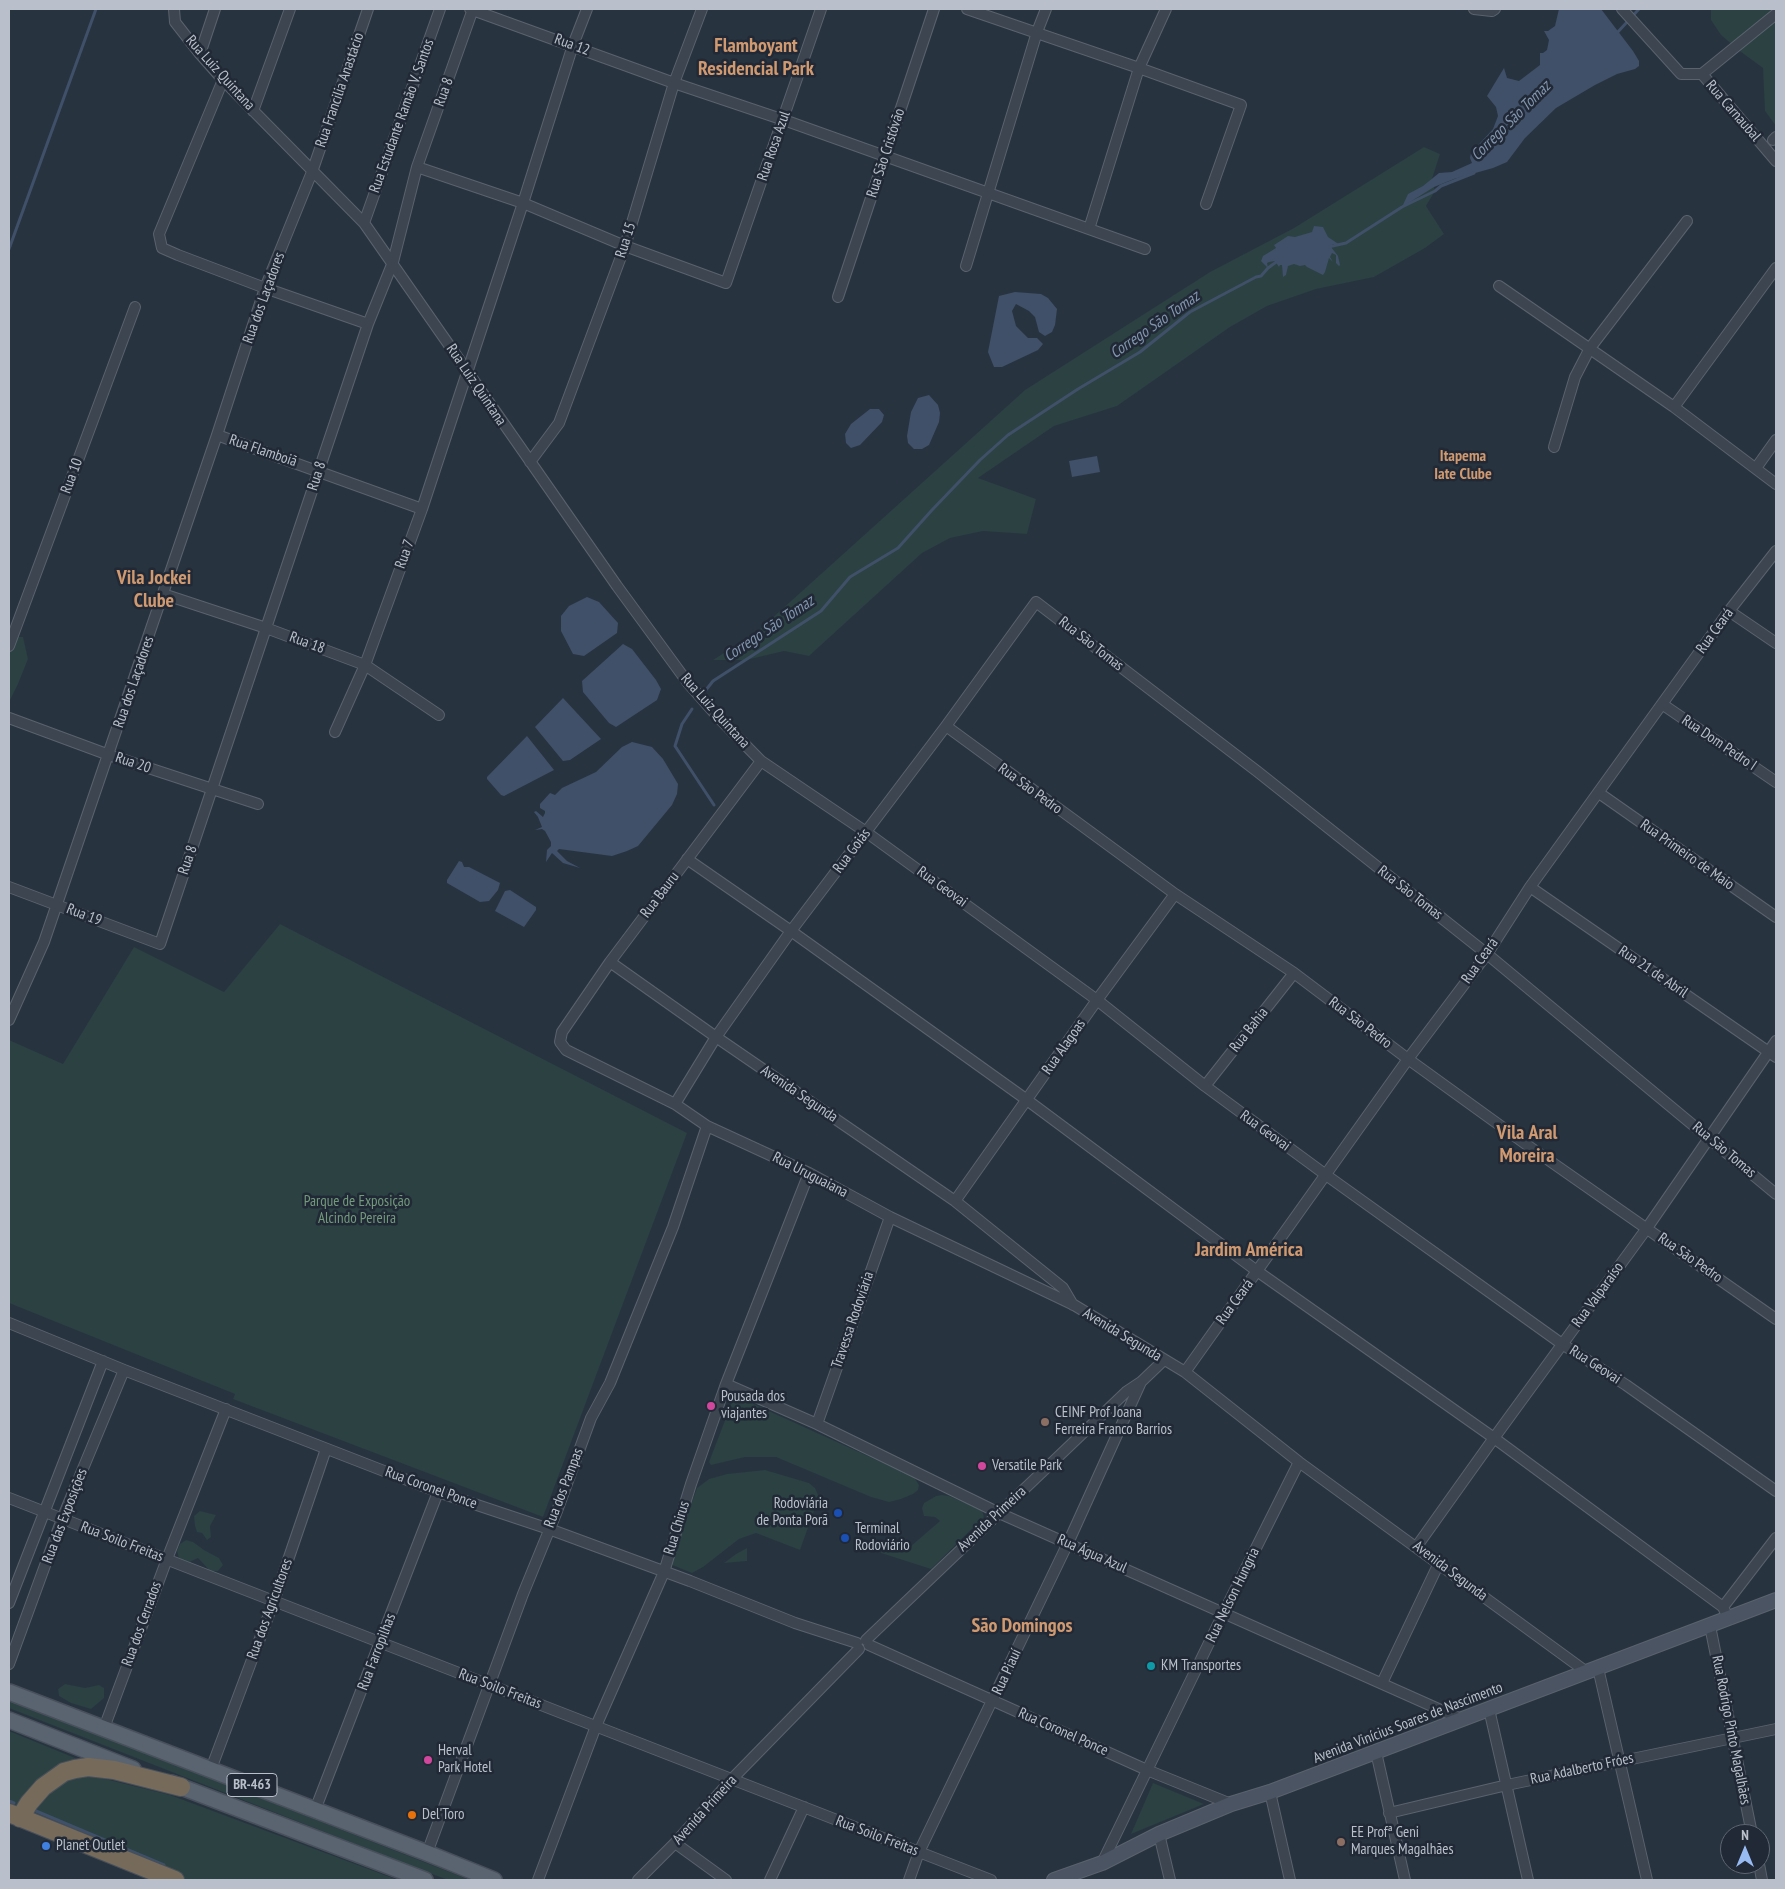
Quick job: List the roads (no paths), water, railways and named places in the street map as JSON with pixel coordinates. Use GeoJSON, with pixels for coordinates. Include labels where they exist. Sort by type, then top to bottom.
{"type":"FeatureCollection","features":[{"type":"Feature","properties":{"kind":"highway"},"geometry":{"type":"LineString","coordinates":[[175,1880],[15,1815],[43,1787],[64,1772],[75,1768],[88,1767],[114,1770],[181,1787]]}},
{"type":"Feature","properties":{"kind":"main road","name":"BR-463"},"geometry":{"type":"LineString","coordinates":[[9,1692],[494,1880]]}},
{"type":"Feature","properties":{"kind":"main road","name":"BR-463"},"geometry":{"type":"LineString","coordinates":[[9,1720],[425,1880]]}},
{"type":"Feature","properties":{"kind":"street","name":"Rua Luiz Quintana"},"geometry":{"type":"LineString","coordinates":[[174,9],[175,22],[223,80],[364,223],[617,586],[688,683],[761,761]]}},
{"type":"Feature","properties":{"kind":"street"},"geometry":{"type":"LineString","coordinates":[[200,54],[215,9]]}},
{"type":"Feature","properties":{"kind":"street"},"geometry":{"type":"LineString","coordinates":[[253,110],[290,9]]}},
{"type":"Feature","properties":{"kind":"street","name":"Rua Francilia Anastácio"},"geometry":{"type":"LineString","coordinates":[[312,172],[368,9]]}},
{"type":"Feature","properties":{"kind":"street","name":"Rua Estudante Ramão V. Santos"},"geometry":{"type":"LineString","coordinates":[[364,223],[440,9]]}},
{"type":"Feature","properties":{"kind":"street","name":"Rua 12"},"geometry":{"type":"LineString","coordinates":[[472,9],[674,84],[784,120],[1145,249]]}},
{"type":"Feature","properties":{"kind":"street","name":"Rua 8"},"geometry":{"type":"LineString","coordinates":[[160,944],[368,324],[393,262],[417,167],[472,9]]}},
{"type":"Feature","properties":{"kind":"street"},"geometry":{"type":"LineString","coordinates":[[468,373],[572,45],[587,9]]}},
{"type":"Feature","properties":{"kind":"street","name":"Rua 15"},"geometry":{"type":"LineString","coordinates":[[530,462],[559,423],[625,246],[674,84],[702,9]]}},
{"type":"Feature","properties":{"kind":"street","name":"Rua Rosa Azul"},"geometry":{"type":"LineString","coordinates":[[625,246],[726,284],[821,9]]}},
{"type":"Feature","properties":{"kind":"street","name":"Rua São Cristóvão"},"geometry":{"type":"LineString","coordinates":[[838,297],[934,9]]}},
{"type":"Feature","properties":{"kind":"street"},"geometry":{"type":"LineString","coordinates":[[967,9],[1241,105],[1206,204]]}},
{"type":"Feature","properties":{"kind":"street"},"geometry":{"type":"LineString","coordinates":[[966,266],[1037,32],[1046,9]]}},
{"type":"Feature","properties":{"kind":"street"},"geometry":{"type":"LineString","coordinates":[[1088,229],[1139,68],[1166,9]]}},
{"type":"Feature","properties":{"kind":"street"},"geometry":{"type":"LineString","coordinates":[[1474,9],[1495,9]]}},
{"type":"Feature","properties":{"kind":"street","name":"Rua Carnaubal"},"geometry":{"type":"LineString","coordinates":[[1624,11],[1681,74],[1702,74],[1776,161]]}},
{"type":"Feature","properties":{"kind":"street"},"geometry":{"type":"LineString","coordinates":[[1702,74],[1776,14]]}},
{"type":"Feature","properties":{"kind":"street"},"geometry":{"type":"LineString","coordinates":[[223,80],[159,234],[162,248],[265,288],[368,324]]}},
{"type":"Feature","properties":{"kind":"street"},"geometry":{"type":"LineString","coordinates":[[417,167],[523,203],[625,246]]}},
{"type":"Feature","properties":{"kind":"street","name":"Rua dos Laçadores"},"geometry":{"type":"LineString","coordinates":[[9,1020],[44,942],[109,755],[265,288],[312,172]]}},
{"type":"Feature","properties":{"kind":"street"},"geometry":{"type":"LineString","coordinates":[[1554,447],[1575,377],[1590,348],[1687,221]]}},
{"type":"Feature","properties":{"kind":"street"},"geometry":{"type":"LineString","coordinates":[[1674,407],[1776,268]]}},
{"type":"Feature","properties":{"kind":"street"},"geometry":{"type":"LineString","coordinates":[[1499,286],[1674,407],[1776,484]]}},
{"type":"Feature","properties":{"kind":"street","name":"Rua 10"},"geometry":{"type":"LineString","coordinates":[[9,646],[135,307]]}},
{"type":"Feature","properties":{"kind":"street","name":"Rua 7"},"geometry":{"type":"LineString","coordinates":[[334,732],[365,665],[422,509],[468,373]]}},
{"type":"Feature","properties":{"kind":"street","name":"Rua Flamboiã"},"geometry":{"type":"LineString","coordinates":[[217,435],[422,509]]}},
{"type":"Feature","properties":{"kind":"street"},"geometry":{"type":"LineString","coordinates":[[1756,468],[1776,440]]}},
{"type":"Feature","properties":{"kind":"street","name":"Rua Ceará"},"geometry":{"type":"LineString","coordinates":[[1184,1372],[1408,1059],[1487,954],[1530,888],[1728,611],[1776,551]]}},
{"type":"Feature","properties":{"kind":"street","name":"Rua 18"},"geometry":{"type":"LineString","coordinates":[[163,594],[266,628],[365,665],[439,715]]}},
{"type":"Feature","properties":{"kind":"street","name":"Rua Goiás"},"geometry":{"type":"LineString","coordinates":[[676,1104],[716,1037],[791,931],[946,726],[1036,602]]}},
{"type":"Feature","properties":{"kind":"street","name":"Rua São Tomas"},"geometry":{"type":"LineString","coordinates":[[1036,602],[1258,772],[1487,954],[1776,1194]]}},
{"type":"Feature","properties":{"kind":"street"},"geometry":{"type":"LineString","coordinates":[[1728,611],[1776,643]]}},
{"type":"Feature","properties":{"kind":"street","name":"Rua Dom Pedro I"},"geometry":{"type":"LineString","coordinates":[[1662,704],[1776,782]]}},
{"type":"Feature","properties":{"kind":"street","name":"Rua 20"},"geometry":{"type":"LineString","coordinates":[[9,718],[109,755],[258,804]]}},
{"type":"Feature","properties":{"kind":"street","name":"Rua São Pedro"},"geometry":{"type":"LineString","coordinates":[[946,726],[1175,894],[1294,974],[1408,1059],[1776,1319]]}},
{"type":"Feature","properties":{"kind":"street","name":"Rua Geovai"},"geometry":{"type":"LineString","coordinates":[[761,761],[866,832],[1097,1000],[1204,1086],[1326,1175],[1562,1344],[1626,1385],[1776,1491]]}},
{"type":"Feature","properties":{"kind":"street","name":"Rua Bauru"},"geometry":{"type":"LineString","coordinates":[[562,1032],[610,962],[761,761]]}},
{"type":"Feature","properties":{"kind":"street","name":"Rua Primeiro de Maio"},"geometry":{"type":"LineString","coordinates":[[1598,793],[1776,917]]}},
{"type":"Feature","properties":{"kind":"street"},"geometry":{"type":"LineString","coordinates":[[687,859],[1027,1100],[1257,1271],[1494,1438],[1725,1612],[1776,1538]]}},
{"type":"Feature","properties":{"kind":"street","name":"Rua 19"},"geometry":{"type":"LineString","coordinates":[[9,887],[160,944]]}},
{"type":"Feature","properties":{"kind":"street","name":"Rua 21 de Abril"},"geometry":{"type":"LineString","coordinates":[[1530,888],[1772,1054]]}},
{"type":"Feature","properties":{"kind":"street","name":"Rua Alagoas"},"geometry":{"type":"LineString","coordinates":[[955,1200],[1175,894]]}},
{"type":"Feature","properties":{"kind":"street","name":"Avenida Segunda"},"geometry":{"type":"LineString","coordinates":[[610,962],[716,1037],[955,1200],[1063,1288],[1074,1306],[1184,1372],[1299,1462],[1439,1563],[1593,1670]]}},
{"type":"Feature","properties":{"kind":"street","name":"Rua Bahia"},"geometry":{"type":"LineString","coordinates":[[1204,1086],[1294,974]]}},
{"type":"Feature","properties":{"kind":"street","name":"Rua Uruguaiana"},"geometry":{"type":"LineString","coordinates":[[562,1032],[560,1042],[566,1050],[676,1104],[707,1126],[809,1173],[890,1217],[1074,1306]]}},
{"type":"Feature","properties":{"kind":"street","name":"Rua Valparaíso"},"geometry":{"type":"LineString","coordinates":[[1417,1546],[1772,1054],[1776,1041]]}},
{"type":"Feature","properties":{"kind":"street","name":"Rua dos Pampas"},"geometry":{"type":"LineString","coordinates":[[427,1853],[523,1594],[591,1418],[610,1384],[669,1236],[707,1126]]}},
{"type":"Feature","properties":{"kind":"street","name":"Rua Chirus"},"geometry":{"type":"LineString","coordinates":[[538,1880],[596,1726],[664,1572],[691,1484],[726,1384],[809,1173]]}},
{"type":"Feature","properties":{"kind":"street","name":"Travessa Rodoviária"},"geometry":{"type":"LineString","coordinates":[[817,1424],[890,1217]]}},
{"type":"Feature","properties":{"kind":"street","name":"Rua Coronel Ponce"},"geometry":{"type":"LineString","coordinates":[[9,1323],[124,1370],[438,1492],[549,1529],[794,1623],[863,1644],[994,1700],[1147,1770],[1231,1804]]}},
{"type":"Feature","properties":{"kind":"street","name":"Avenida Primeira"},"geometry":{"type":"LineString","coordinates":[[638,1880],[676,1843],[732,1779],[863,1644],[1126,1392],[1141,1382],[1164,1360]]}},
{"type":"Feature","properties":{"kind":"street","name":"Rua das Exposições"},"geometry":{"type":"LineString","coordinates":[[9,1603],[103,1361]]}},
{"type":"Feature","properties":{"kind":"street","name":"Rua das Exposições"},"geometry":{"type":"LineString","coordinates":[[9,1664],[62,1518],[124,1370]]}},
{"type":"Feature","properties":{"kind":"street","name":"Rua Piauí"},"geometry":{"type":"LineString","coordinates":[[909,1880],[919,1852],[994,1700],[1141,1382]]}},
{"type":"Feature","properties":{"kind":"street","name":"Rua Água Azul"},"geometry":{"type":"LineString","coordinates":[[726,1384],[817,1424],[999,1513],[1461,1719]]}},
{"type":"Feature","properties":{"kind":"street","name":"Rua dos Cerrados"},"geometry":{"type":"LineString","coordinates":[[104,1728],[167,1559],[226,1409]]}},
{"type":"Feature","properties":{"kind":"street","name":"Rua dos Agricultores"},"geometry":{"type":"LineString","coordinates":[[211,1769],[274,1601],[326,1449]]}},
{"type":"Feature","properties":{"kind":"street","name":"Rua Nelson Hungria"},"geometry":{"type":"LineString","coordinates":[[1102,1863],[1299,1462]]}},
{"type":"Feature","properties":{"kind":"street","name":"Rua Farropilhas"},"geometry":{"type":"LineString","coordinates":[[315,1810],[438,1492]]}},
{"type":"Feature","properties":{"kind":"street","name":"Rua Soilo Freitas"},"geometry":{"type":"LineString","coordinates":[[9,1498],[991,1880]]}},
{"type":"Feature","properties":{"kind":"street"},"geometry":{"type":"LineString","coordinates":[[1382,1684],[1439,1563]]}},
{"type":"Feature","properties":{"kind":"street","name":"Avenida Vinícius Soares de Nascimento"},"geometry":{"type":"LineString","coordinates":[[1054,1880],[1102,1863],[1159,1834],[1231,1804],[1270,1792],[1710,1626],[1725,1612],[1776,1600]]}},
{"type":"Feature","properties":{"kind":"street","name":"Rua Rodrigo Pinto Magalhães"},"geometry":{"type":"LineString","coordinates":[[1710,1626],[1750,1824]]}},
{"type":"Feature","properties":{"kind":"street"},"geometry":{"type":"LineString","coordinates":[[1593,1670],[1621,1760],[1647,1880]]}},
{"type":"Feature","properties":{"kind":"street"},"geometry":{"type":"LineString","coordinates":[[1489,1709],[1528,1880]]}},
{"type":"Feature","properties":{"kind":"street","name":"Rua Adalberto Fróes"},"geometry":{"type":"LineString","coordinates":[[1389,1813],[1621,1760],[1776,1729]]}},
{"type":"Feature","properties":{"kind":"street"},"geometry":{"type":"LineString","coordinates":[[1376,1752],[1405,1880]]}},
{"type":"Feature","properties":{"kind":"street"},"geometry":{"type":"LineString","coordinates":[[1270,1792],[1290,1880]]}},
{"type":"Feature","properties":{"kind":"street"},"geometry":{"type":"LineString","coordinates":[[770,1880],[804,1807]]}},
{"type":"Feature","properties":{"kind":"street"},"geometry":{"type":"LineString","coordinates":[[1159,1834],[1170,1880]]}},
{"type":"Feature","properties":{"kind":"street"},"geometry":{"type":"LineString","coordinates":[[676,1843],[726,1880]]}},
{"type":"Feature","properties":{"kind":"street","name":"Avenida Primeira"},"geometry":{"type":"LineString","coordinates":[[650,1880],[655,1864]]}},
{"type":"Feature","properties":{"kind":"water"},"geometry":{"type":"Polygon","coordinates":[[[1559,9],[1601,9],[1633,51],[1639,61],[1639,66],[1595,85],[1556,108],[1525,138],[1507,162],[1434,187],[1402,207],[1408,194],[1423,186],[1439,173],[1452,172],[1472,163],[1471,153],[1493,129],[1498,116],[1496,107],[1487,96],[1504,68],[1507,78],[1519,81],[1540,65],[1540,53],[1547,50],[1549,40],[1544,31],[1548,31],[1555,26],[1559,9]]]}},
{"type":"Feature","properties":{"kind":"water"},"geometry":{"type":"Polygon","coordinates":[[[1314,226],[1323,227],[1328,237],[1340,245],[1333,244],[1331,247],[1338,256],[1339,266],[1336,263],[1336,255],[1332,253],[1330,257],[1333,262],[1329,258],[1323,275],[1305,265],[1294,264],[1288,266],[1286,275],[1283,277],[1282,265],[1279,267],[1275,261],[1269,262],[1267,263],[1268,268],[1261,261],[1263,256],[1276,248],[1274,245],[1288,236],[1295,237],[1312,232],[1314,226]]]}},
{"type":"Feature","properties":{"kind":"water"},"geometry":{"type":"Polygon","coordinates":[[[1015,292],[1041,294],[1048,298],[1057,309],[1055,325],[1052,332],[1045,336],[1039,332],[1035,317],[1029,311],[1016,304],[1012,311],[1016,326],[1028,338],[1037,338],[1043,344],[1038,350],[1002,367],[994,367],[988,352],[999,296],[1015,292]]]}},
{"type":"Feature","properties":{"kind":"water"},"geometry":{"type":"Polygon","coordinates":[[[929,395],[938,405],[940,413],[939,422],[929,445],[922,449],[914,449],[908,443],[907,436],[911,412],[918,398],[929,395]]]}},
{"type":"Feature","properties":{"kind":"water"},"geometry":{"type":"Polygon","coordinates":[[[870,409],[879,409],[884,415],[882,422],[860,445],[851,448],[846,443],[845,434],[851,424],[870,409]]]}},
{"type":"Feature","properties":{"kind":"water"},"geometry":{"type":"Polygon","coordinates":[[[1097,456],[1100,472],[1072,477],[1069,461],[1097,456]]]}},
{"type":"Feature","properties":{"kind":"water"},"geometry":{"type":"Polygon","coordinates":[[[587,597],[599,602],[618,623],[617,633],[584,656],[573,654],[561,631],[561,616],[569,606],[587,597]]]}},
{"type":"Feature","properties":{"kind":"water"},"geometry":{"type":"Polygon","coordinates":[[[623,644],[632,649],[661,689],[657,700],[616,727],[609,723],[583,692],[582,681],[623,644]]]}},
{"type":"Feature","properties":{"kind":"water"},"geometry":{"type":"Polygon","coordinates":[[[563,698],[601,739],[570,760],[563,761],[535,727],[563,698]]]}},
{"type":"Feature","properties":{"kind":"water"},"geometry":{"type":"Polygon","coordinates":[[[527,736],[554,770],[504,796],[501,795],[487,777],[527,736]]]}},
{"type":"Feature","properties":{"kind":"water"},"geometry":{"type":"Polygon","coordinates":[[[632,742],[652,747],[663,759],[678,784],[677,794],[672,805],[638,846],[627,851],[612,856],[559,849],[557,851],[567,861],[580,868],[563,863],[552,853],[546,862],[547,850],[551,846],[551,842],[545,831],[542,829],[535,830],[542,827],[534,812],[536,811],[543,817],[545,811],[540,808],[540,804],[550,793],[555,795],[562,788],[596,772],[622,747],[632,742]]]}},
{"type":"Feature","properties":{"kind":"water"},"geometry":{"type":"Polygon","coordinates":[[[459,861],[462,862],[464,867],[469,867],[500,883],[498,890],[489,901],[480,902],[447,883],[459,861]]]}},
{"type":"Feature","properties":{"kind":"water"},"geometry":{"type":"Polygon","coordinates":[[[510,890],[536,907],[536,910],[524,927],[495,911],[505,891],[510,890]]]}},
{"type":"Feature","properties":{"kind":"waterway"},"geometry":{"type":"LineString","coordinates":[[9,249],[96,9]]}},
{"type":"Feature","properties":{"kind":"waterway","name":"Corrego São Tomaz"},"geometry":{"type":"LineString","coordinates":[[1616,34],[1639,9]]}},
{"type":"Feature","properties":{"kind":"waterway","name":"Corrego São Tomaz"},"geometry":{"type":"LineString","coordinates":[[1328,247],[1346,243],[1402,207],[1435,191],[1441,186],[1474,173]]}},
{"type":"Feature","properties":{"kind":"waterway","name":"Corrego São Tomaz"},"geometry":{"type":"LineString","coordinates":[[702,695],[713,681],[821,611],[850,577],[898,548],[980,460],[1008,435],[1078,389],[1140,352],[1190,312],[1261,276],[1279,260]]}},
{"type":"Feature","properties":{"kind":"waterway","name":"Corrego São Tomaz"},"geometry":{"type":"LineString","coordinates":[[692,709],[682,724],[675,746],[714,805]]}},
{"type":"Feature","properties":{"kind":"waterway"},"geometry":{"type":"LineString","coordinates":[[9,1801],[14,1803]]}},
{"type":"Feature","properties":{"kind":"waterway"},"geometry":{"type":"LineString","coordinates":[[36,1811],[164,1865]]}},
{"type":"Feature","properties":{"kind":"place","name":"Pousada dos viajantes"},"geometry":{"type":"Point","coordinates":[711,1406]}},
{"type":"Feature","properties":{"kind":"place","name":"CEINF Prof Joana Ferreira Franco Barrios"},"geometry":{"type":"Point","coordinates":[1045,1422]}},
{"type":"Feature","properties":{"kind":"place","name":"Versatile Park"},"geometry":{"type":"Point","coordinates":[982,1466]}},
{"type":"Feature","properties":{"kind":"place","name":"Rodoviária de Ponta Porã"},"geometry":{"type":"Point","coordinates":[838,1513]}},
{"type":"Feature","properties":{"kind":"place","name":"Terminal Rodoviário"},"geometry":{"type":"Point","coordinates":[845,1538]}},
{"type":"Feature","properties":{"kind":"place","name":"KM Transportes"},"geometry":{"type":"Point","coordinates":[1151,1666]}},
{"type":"Feature","properties":{"kind":"place","name":"Herval Park Hotel"},"geometry":{"type":"Point","coordinates":[428,1760]}},
{"type":"Feature","properties":{"kind":"place","name":"Del'Toro"},"geometry":{"type":"Point","coordinates":[412,1815]}},
{"type":"Feature","properties":{"kind":"place","name":"EE Profª Geni Marques Magalhães"},"geometry":{"type":"Point","coordinates":[1341,1842]}},
{"type":"Feature","properties":{"kind":"place","name":"Planet Outlet"},"geometry":{"type":"Point","coordinates":[46,1846]}},
{"type":"Feature","properties":{"kind":"district","name":"Flamboyant Residencial Park"},"geometry":{"type":"Point","coordinates":[756,58]}},
{"type":"Feature","properties":{"kind":"district","name":"Itapema Iate Clube"},"geometry":{"type":"Point","coordinates":[1463,465]}},
{"type":"Feature","properties":{"kind":"district","name":"Vila Jockei Clube"},"geometry":{"type":"Point","coordinates":[154,590]}},
{"type":"Feature","properties":{"kind":"district","name":"Vila Aral Moreira"},"geometry":{"type":"Point","coordinates":[1527,1144]}},
{"type":"Feature","properties":{"kind":"district","name":"Jardim América"},"geometry":{"type":"Point","coordinates":[1249,1250]}},
{"type":"Feature","properties":{"kind":"district","name":"São Domingos"},"geometry":{"type":"Point","coordinates":[1022,1626]}},
{"type":"Feature","properties":{"kind":"park label","name":"Parque de Exposição Alcindo Pereira"},"geometry":{"type":"Point","coordinates":[357,1210]}}]}
